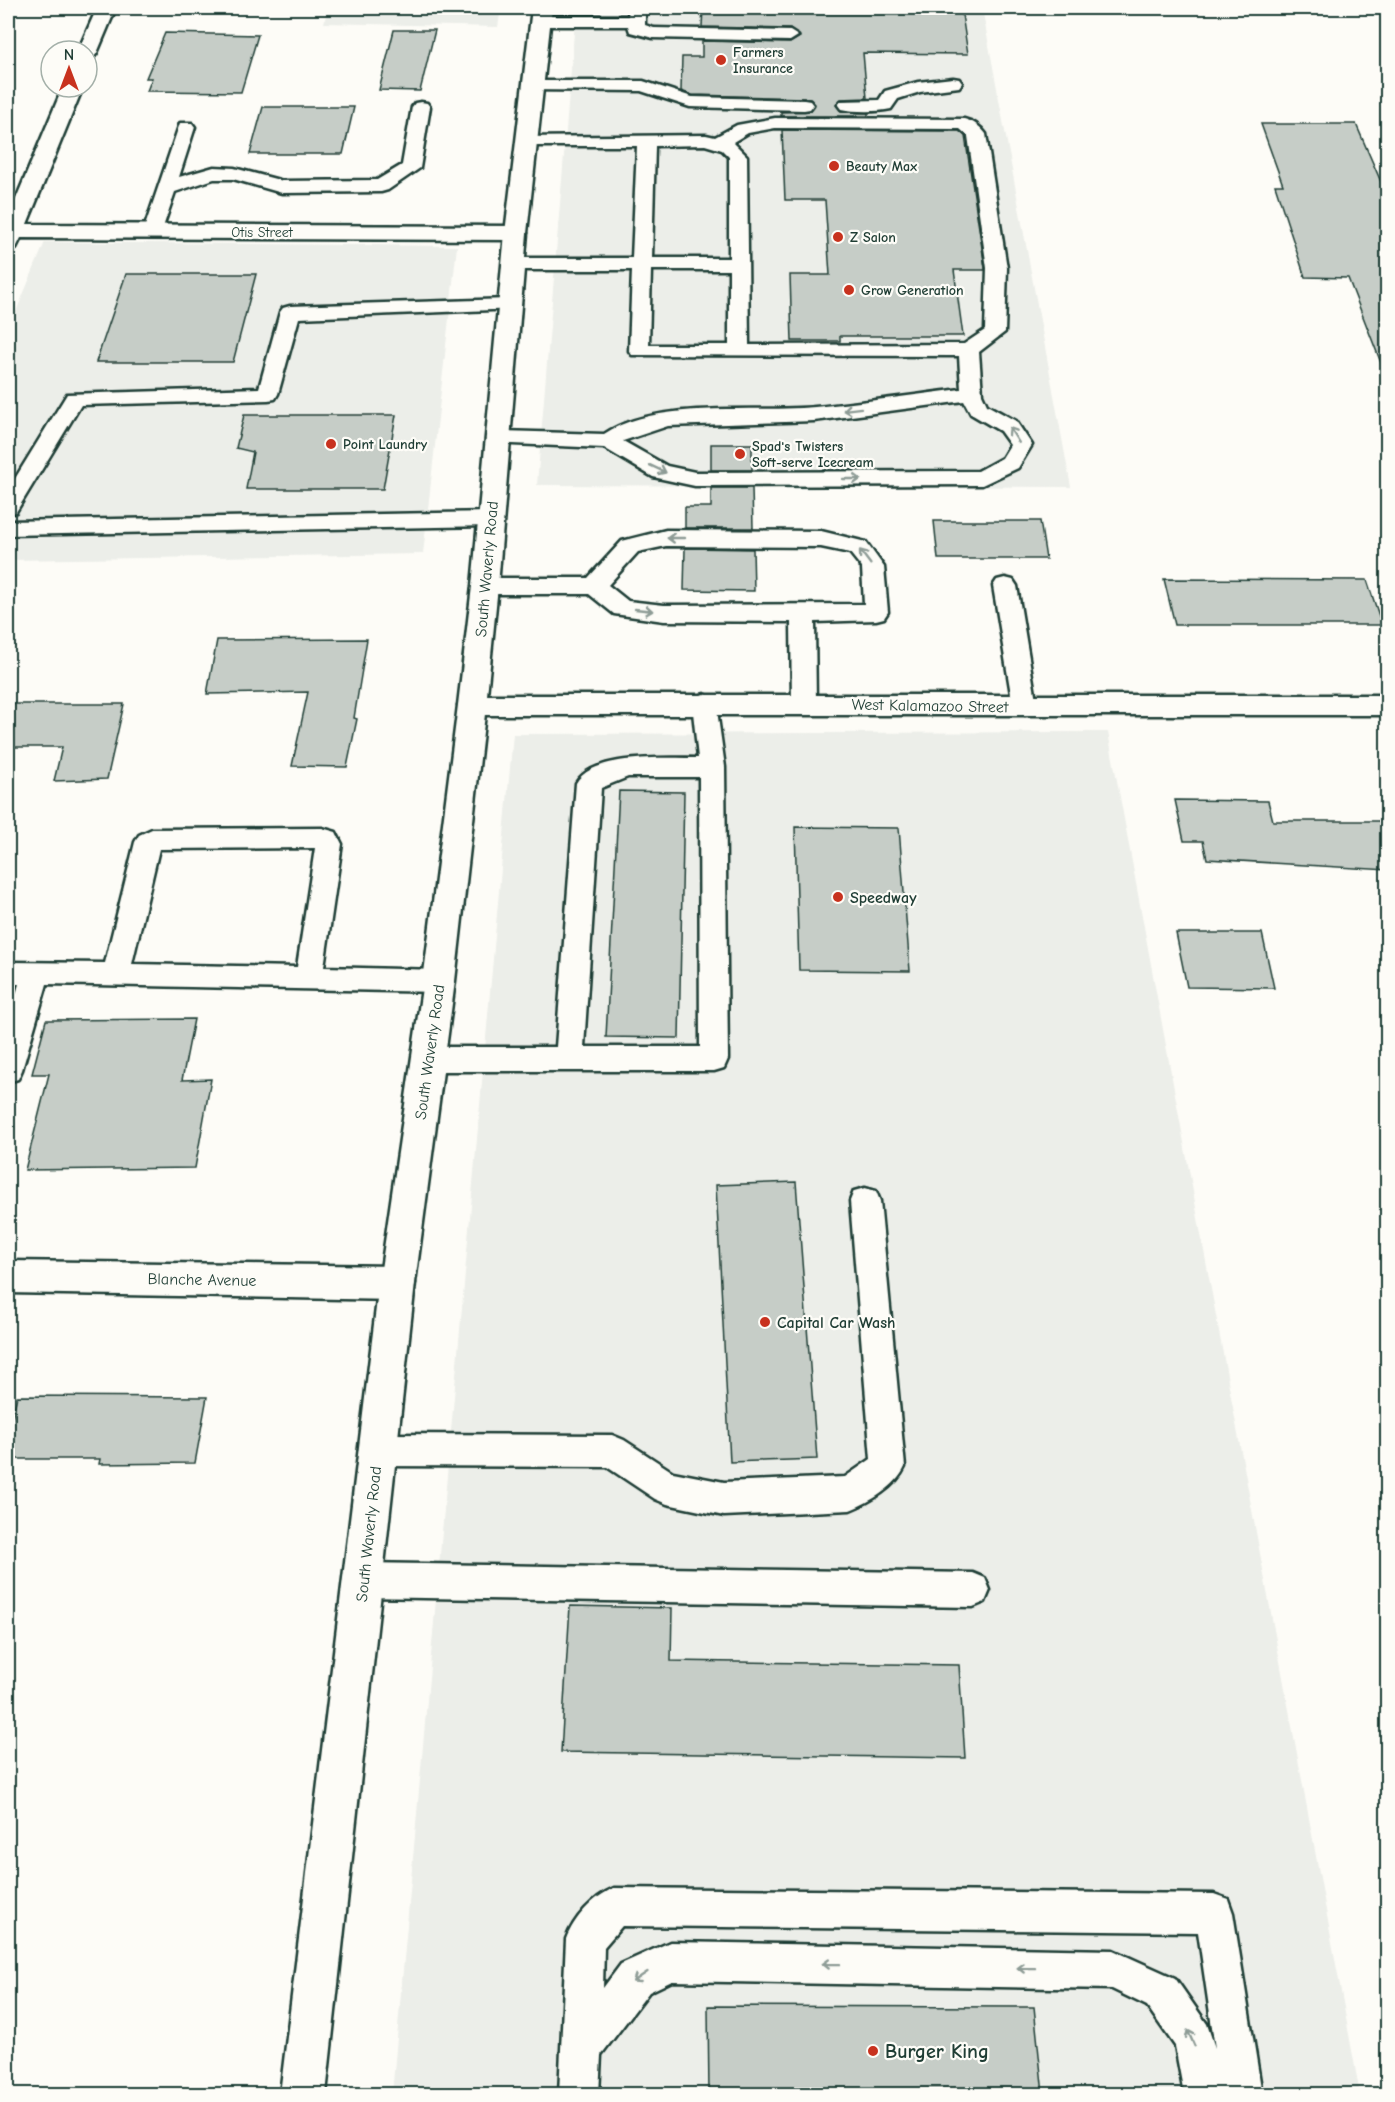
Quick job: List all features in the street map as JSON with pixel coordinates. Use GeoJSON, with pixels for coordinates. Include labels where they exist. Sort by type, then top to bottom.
{"type":"FeatureCollection","features":[{"type":"Feature","properties":{"kind":"main road"},"geometry":{"type":"LineString","coordinates":[[93,39],[106,8]]}},
{"type":"Feature","properties":{"kind":"main road","name":"South Waverly Road"},"geometry":{"type":"LineString","coordinates":[[303,2094],[397,1282],[429,1059],[472,705],[485,586],[514,248],[541,14]]}},
{"type":"Feature","properties":{"kind":"main road"},"geometry":{"type":"LineString","coordinates":[[9,235],[68,99]]}},
{"type":"Feature","properties":{"kind":"main road","name":"Otis Street"},"geometry":{"type":"LineString","coordinates":[[9,235],[153,232],[514,248]]}},
{"type":"Feature","properties":{"kind":"main road","name":"West Kalamazoo Street"},"geometry":{"type":"LineString","coordinates":[[472,705],[704,703],[1024,706],[1388,705]]}},
{"type":"Feature","properties":{"kind":"main road","name":"Blanche Avenue"},"geometry":{"type":"LineString","coordinates":[[8,1277],[397,1282]]}},
{"type":"Feature","properties":{"kind":"lane"},"geometry":{"type":"LineString","coordinates":[[541,14],[637,14],[636,28],[653,33],[790,36]]}},
{"type":"Feature","properties":{"kind":"lane"},"geometry":{"type":"LineString","coordinates":[[533,86],[643,86],[690,102],[885,105],[891,95],[918,87],[953,83]]}},
{"type":"Feature","properties":{"kind":"lane"},"geometry":{"type":"LineString","coordinates":[[167,189],[214,172],[234,174],[282,187],[381,186],[411,168],[421,107]]}},
{"type":"Feature","properties":{"kind":"lane"},"geometry":{"type":"LineString","coordinates":[[646,140],[639,351],[969,350],[995,332],[997,279],[976,134],[964,124],[776,123],[743,129],[719,142]]}},
{"type":"Feature","properties":{"kind":"lane"},"geometry":{"type":"LineString","coordinates":[[153,232],[186,127]]}},
{"type":"Feature","properties":{"kind":"lane"},"geometry":{"type":"LineString","coordinates":[[528,141],[706,140],[728,146],[738,156],[739,350]]}},
{"type":"Feature","properties":{"kind":"lane"},"geometry":{"type":"LineString","coordinates":[[514,248],[642,264],[739,264]]}},
{"type":"Feature","properties":{"kind":"lane"},"geometry":{"type":"LineString","coordinates":[[8,507],[74,399],[267,394],[290,312],[509,304]]}},
{"type":"Feature","properties":{"kind":"lane"},"geometry":{"type":"LineString","coordinates":[[969,350],[975,402]]}},
{"type":"Feature","properties":{"kind":"lane"},"geometry":{"type":"LineString","coordinates":[[498,438],[792,435],[975,402],[1008,426],[1021,445],[1010,463],[982,478],[695,479],[661,472],[614,437]]}},
{"type":"Feature","properties":{"kind":"lane"},"geometry":{"type":"LineString","coordinates":[[8,528],[491,519]]}},
{"type":"Feature","properties":{"kind":"lane"},"geometry":{"type":"LineString","coordinates":[[485,586],[594,586],[622,608],[664,613],[876,612],[873,567],[858,547],[821,539],[666,538],[630,546],[594,586]]}},
{"type":"Feature","properties":{"kind":"lane"},"geometry":{"type":"LineString","coordinates":[[1005,586],[1024,706]]}},
{"type":"Feature","properties":{"kind":"lane"},"geometry":{"type":"LineString","coordinates":[[803,614],[804,704]]}},
{"type":"Feature","properties":{"kind":"lane"},"geometry":{"type":"LineString","coordinates":[[429,1059],[714,1059],[712,767],[704,703]]}},
{"type":"Feature","properties":{"kind":"lane"},"geometry":{"type":"LineString","coordinates":[[569,1059],[589,783],[612,772],[628,768],[712,767]]}},
{"type":"Feature","properties":{"kind":"lane"},"geometry":{"type":"LineString","coordinates":[[116,975],[148,842],[152,839],[322,838],[327,839],[329,844],[309,979]]}},
{"type":"Feature","properties":{"kind":"lane"},"geometry":{"type":"LineString","coordinates":[[8,973],[439,981]]}},
{"type":"Feature","properties":{"kind":"lane"},"geometry":{"type":"LineString","coordinates":[[8,1070],[36,974]]}},
{"type":"Feature","properties":{"kind":"lane"},"geometry":{"type":"LineString","coordinates":[[377,1450],[612,1451],[667,1487],[724,1499],[850,1493],[888,1467],[865,1201]]}},
{"type":"Feature","properties":{"kind":"lane"},"geometry":{"type":"LineString","coordinates":[[363,1580],[973,1590]]}},
{"type":"Feature","properties":{"kind":"lane"},"geometry":{"type":"LineString","coordinates":[[579,2094],[585,1939],[615,1907],[1214,1913],[1242,2094]]}},
{"type":"Feature","properties":{"kind":"lane"},"geometry":{"type":"LineString","coordinates":[[580,2049],[635,1978],[670,1961],[1113,1970],[1161,1992],[1193,2038],[1204,2094]]}},
{"type":"Feature","properties":{"kind":"shaded area"},"geometry":{"type":"Polygon","coordinates":[[[328,8],[501,8],[498,27],[324,23],[328,8]]]}},
{"type":"Feature","properties":{"kind":"shaded area"},"geometry":{"type":"Polygon","coordinates":[[[576,8],[982,8],[1071,487],[537,485],[576,8]]]}},
{"type":"Feature","properties":{"kind":"shaded area"},"geometry":{"type":"Polygon","coordinates":[[[45,242],[457,246],[423,554],[8,560],[8,331],[45,242]]]}},
{"type":"Feature","properties":{"kind":"shaded area"},"geometry":{"type":"Polygon","coordinates":[[[1108,732],[1360,2094],[392,2094],[513,734],[1108,732]]]}},
{"type":"Feature","properties":{"kind":"building"},"geometry":{"type":"Polygon","coordinates":[[[703,8],[961,8],[968,54],[863,53],[867,98],[841,99],[836,105],[841,111],[868,113],[868,116],[781,116],[781,112],[810,111],[815,104],[810,99],[804,98],[692,95],[681,91],[682,57],[702,57],[702,41],[790,43],[800,37],[790,29],[702,27],[703,8]]]}},
{"type":"Feature","properties":{"kind":"building"},"geometry":{"type":"Polygon","coordinates":[[[394,30],[435,30],[420,91],[379,90],[394,30]]]}},
{"type":"Feature","properties":{"kind":"building"},"geometry":{"type":"Polygon","coordinates":[[[165,33],[258,35],[241,92],[147,91],[152,78],[146,78],[165,33]]]}},
{"type":"Feature","properties":{"kind":"building"},"geometry":{"type":"Polygon","coordinates":[[[263,107],[354,107],[343,154],[250,154],[263,107]]]}},
{"type":"Feature","properties":{"kind":"building"},"geometry":{"type":"Polygon","coordinates":[[[1261,124],[1356,124],[1388,198],[1388,372],[1385,373],[1348,278],[1305,277],[1275,185],[1283,185],[1261,124]]]}},
{"type":"Feature","properties":{"kind":"building"},"geometry":{"type":"Polygon","coordinates":[[[782,130],[959,131],[965,136],[985,270],[954,270],[963,336],[840,336],[840,341],[792,341],[790,275],[830,275],[825,200],[785,200],[782,130]]]}},
{"type":"Feature","properties":{"kind":"building"},"geometry":{"type":"Polygon","coordinates":[[[126,274],[256,274],[233,362],[96,362],[126,274]]]}},
{"type":"Feature","properties":{"kind":"building"},"geometry":{"type":"Polygon","coordinates":[[[244,415],[396,415],[383,489],[246,489],[253,452],[236,448],[244,415]]]}},
{"type":"Feature","properties":{"kind":"building"},"geometry":{"type":"Polygon","coordinates":[[[711,444],[752,444],[752,470],[711,470],[711,444]]]}},
{"type":"Feature","properties":{"kind":"building"},"geometry":{"type":"Polygon","coordinates":[[[711,488],[752,488],[753,528],[685,528],[685,507],[711,507],[711,488]]]}},
{"type":"Feature","properties":{"kind":"building"},"geometry":{"type":"Polygon","coordinates":[[[934,521],[1040,521],[1046,559],[938,559],[934,521]]]}},
{"type":"Feature","properties":{"kind":"building"},"geometry":{"type":"Polygon","coordinates":[[[685,548],[753,549],[754,591],[684,590],[685,548]]]}},
{"type":"Feature","properties":{"kind":"building"},"geometry":{"type":"Polygon","coordinates":[[[1164,579],[1367,580],[1382,625],[1175,625],[1164,579]]]}},
{"type":"Feature","properties":{"kind":"building"},"geometry":{"type":"Polygon","coordinates":[[[367,639],[354,718],[357,719],[347,767],[292,766],[308,692],[207,694],[217,640],[367,639]]]}},
{"type":"Feature","properties":{"kind":"building"},"geometry":{"type":"Polygon","coordinates":[[[8,704],[124,704],[107,779],[54,781],[62,747],[8,747],[8,704]]]}},
{"type":"Feature","properties":{"kind":"building"},"geometry":{"type":"Polygon","coordinates":[[[619,791],[684,792],[679,1038],[606,1037],[619,791]]]}},
{"type":"Feature","properties":{"kind":"building"},"geometry":{"type":"Polygon","coordinates":[[[1175,800],[1268,801],[1273,821],[1388,821],[1388,870],[1207,859],[1203,841],[1184,841],[1175,800]]]}},
{"type":"Feature","properties":{"kind":"building"},"geometry":{"type":"Polygon","coordinates":[[[795,827],[899,828],[910,971],[799,970],[795,827]]]}},
{"type":"Feature","properties":{"kind":"building"},"geometry":{"type":"Polygon","coordinates":[[[1176,933],[1262,933],[1274,988],[1187,987],[1176,933]]]}},
{"type":"Feature","properties":{"kind":"building"},"geometry":{"type":"Polygon","coordinates":[[[194,1019],[182,1080],[211,1079],[195,1168],[25,1170],[49,1074],[32,1074],[46,1020],[194,1019]]]}},
{"type":"Feature","properties":{"kind":"building","name":"Capital Car Wash"},"geometry":{"type":"Polygon","coordinates":[[[796,1182],[817,1459],[730,1462],[716,1185],[796,1182]]]}},
{"type":"Feature","properties":{"kind":"building"},"geometry":{"type":"Polygon","coordinates":[[[17,1396],[207,1397],[195,1463],[99,1464],[100,1459],[8,1459],[8,1436],[17,1396]]]}},
{"type":"Feature","properties":{"kind":"building"},"geometry":{"type":"Polygon","coordinates":[[[570,1606],[672,1608],[671,1661],[959,1665],[965,1758],[561,1752],[570,1606]]]}},
{"type":"Feature","properties":{"kind":"building","name":"Burger King"},"geometry":{"type":"Polygon","coordinates":[[[708,2006],[1034,2007],[1043,2094],[709,2094],[708,2006]]]}},
{"type":"Feature","properties":{"kind":"place","name":"Farmers Insurance"},"geometry":{"type":"Point","coordinates":[721,60]}},
{"type":"Feature","properties":{"kind":"place","name":"Beauty Max"},"geometry":{"type":"Point","coordinates":[834,166]}},
{"type":"Feature","properties":{"kind":"place","name":"Z Salon"},"geometry":{"type":"Point","coordinates":[838,237]}},
{"type":"Feature","properties":{"kind":"place","name":"Grow Generation"},"geometry":{"type":"Point","coordinates":[849,290]}},
{"type":"Feature","properties":{"kind":"place","name":"Point Laundry"},"geometry":{"type":"Point","coordinates":[331,444]}},
{"type":"Feature","properties":{"kind":"place","name":"Spad's Twisters Soft-serve Icecream"},"geometry":{"type":"Point","coordinates":[740,454]}},
{"type":"Feature","properties":{"kind":"place","name":"Speedway"},"geometry":{"type":"Point","coordinates":[838,897]}},
{"type":"Feature","properties":{"kind":"place","name":"Capital Car Wash"},"geometry":{"type":"Point","coordinates":[765,1322]}},
{"type":"Feature","properties":{"kind":"place","name":"Burger King"},"geometry":{"type":"Point","coordinates":[873,2051]}}]}
